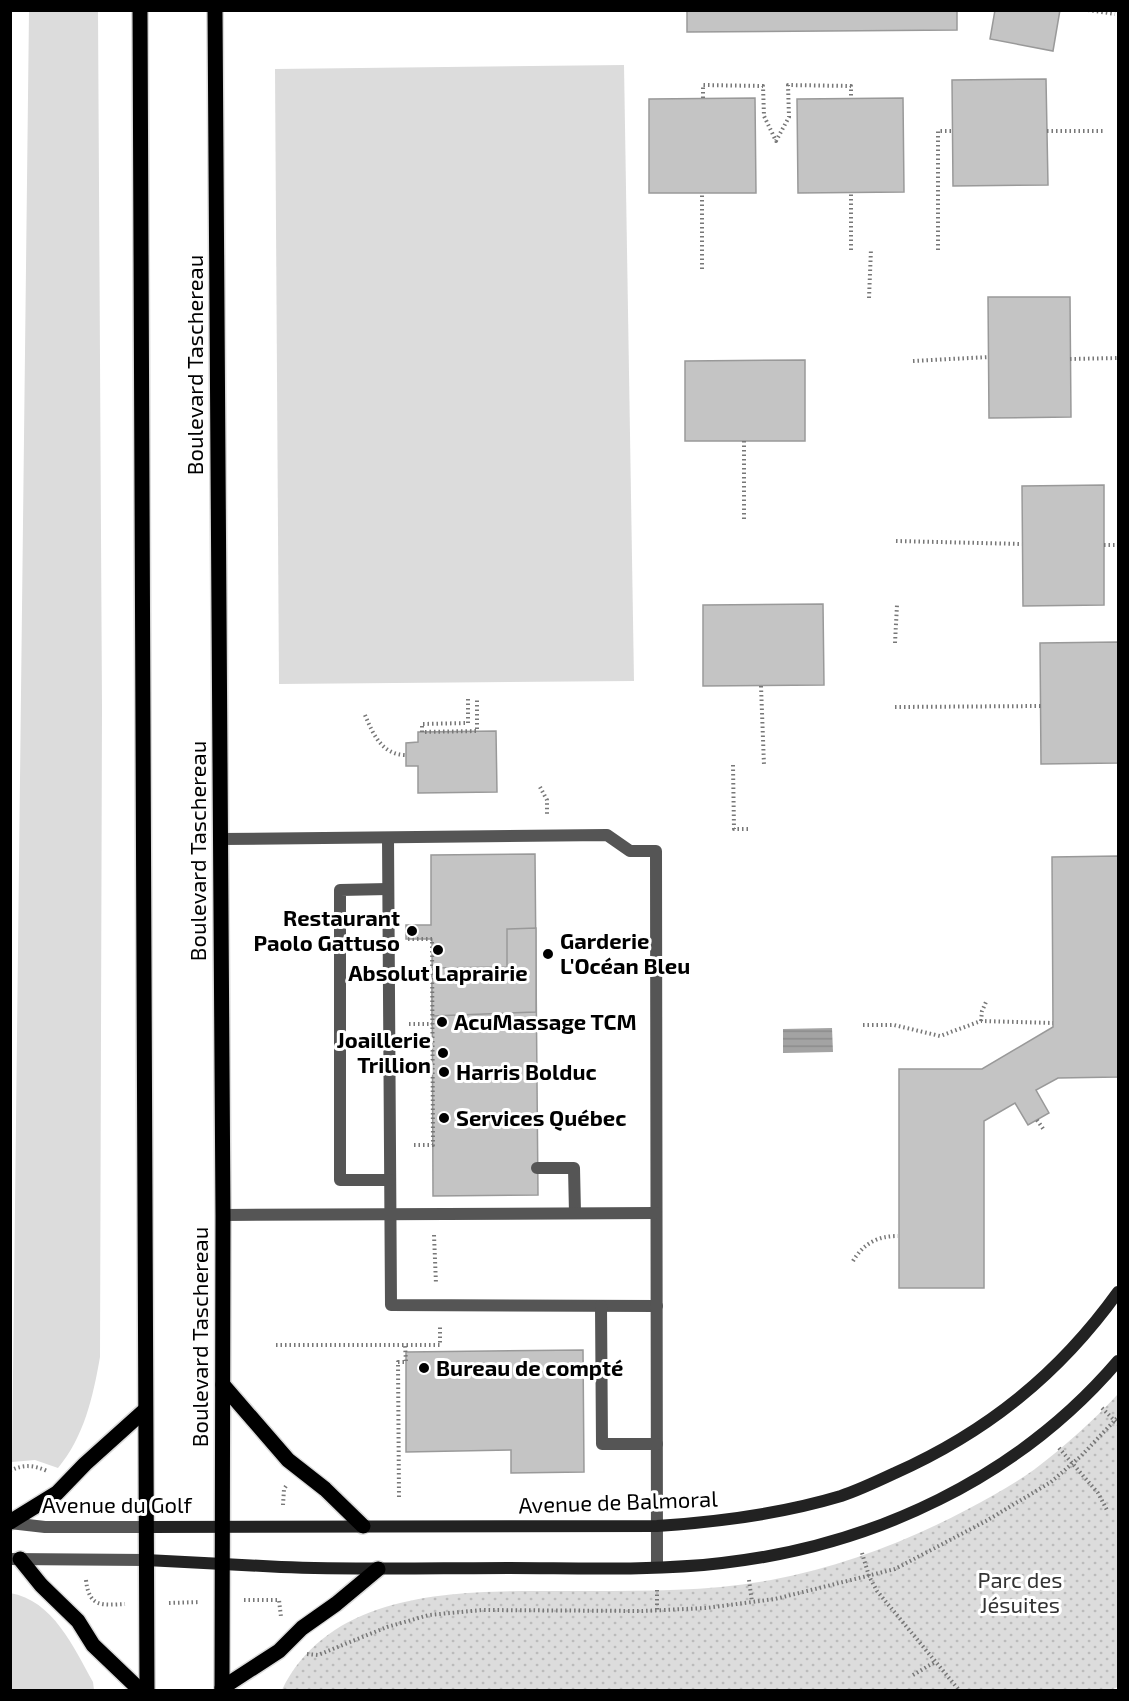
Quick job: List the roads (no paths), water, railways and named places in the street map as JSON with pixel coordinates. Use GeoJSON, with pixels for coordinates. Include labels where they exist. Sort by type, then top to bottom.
{"type":"FeatureCollection","features":[{"type":"Feature","properties":{"kind":"main road"},"geometry":{"type":"LineString","coordinates":[[140,10],[147,1690]]}},
{"type":"Feature","properties":{"kind":"main road","name":"Boulevard Taschereau"},"geometry":{"type":"LineString","coordinates":[[215,10],[223,1215],[222,1689]]}},
{"type":"Feature","properties":{"kind":"main road"},"geometry":{"type":"LineString","coordinates":[[222,1385],[288,1460],[325,1489],[363,1526]]}},
{"type":"Feature","properties":{"kind":"main road"},"geometry":{"type":"LineString","coordinates":[[10,1522],[57,1493],[85,1464],[145,1410]]}},
{"type":"Feature","properties":{"kind":"main road"},"geometry":{"type":"LineString","coordinates":[[15,1559],[78,1621],[93,1645],[140,1690]]}},
{"type":"Feature","properties":{"kind":"main road"},"geometry":{"type":"LineString","coordinates":[[222,1689],[279,1651],[302,1628],[336,1604],[378,1569]]}},
{"type":"Feature","properties":{"kind":"street"},"geometry":{"type":"LineString","coordinates":[[220,839],[607,835],[630,851],[656,851],[657,1567]]}},
{"type":"Feature","properties":{"kind":"street"},"geometry":{"type":"LineString","coordinates":[[388,838],[391,1305],[657,1306]]}},
{"type":"Feature","properties":{"kind":"street"},"geometry":{"type":"LineString","coordinates":[[388,889],[340,890],[340,1180],[390,1180]]}},
{"type":"Feature","properties":{"kind":"street"},"geometry":{"type":"LineString","coordinates":[[537,1168],[574,1168],[575,1213]]}},
{"type":"Feature","properties":{"kind":"street"},"geometry":{"type":"LineString","coordinates":[[223,1215],[656,1213]]}},
{"type":"Feature","properties":{"kind":"street","name":"Avenue de Balmoral"},"geometry":{"type":"LineString","coordinates":[[223,1527],[657,1526],[730,1519],[843,1495],[934,1455],[970,1434],[1027,1393],[1076,1344],[1119,1292]]}},
{"type":"Feature","properties":{"kind":"street"},"geometry":{"type":"LineString","coordinates":[[601,1306],[602,1444],[657,1444]]}},
{"type":"Feature","properties":{"kind":"street"},"geometry":{"type":"LineString","coordinates":[[15,1559],[147,1560],[280,1567],[378,1569],[657,1567],[720,1564],[780,1554],[860,1533],[913,1512],[973,1481],[1023,1450],[1079,1402],[1119,1361]]}},
{"type":"Feature","properties":{"kind":"street","name":"Avenue du Golf"},"geometry":{"type":"LineString","coordinates":[[10,1522],[45,1527],[223,1527]]}},
{"type":"Feature","properties":{"kind":"place","name":"Restaurant Paolo Gattuso"},"geometry":{"type":"Point","coordinates":[412,931]}},
{"type":"Feature","properties":{"kind":"place","name":"Absolut Laprairie"},"geometry":{"type":"Point","coordinates":[438,950]}},
{"type":"Feature","properties":{"kind":"place","name":"Garderie L'Océan Bleu"},"geometry":{"type":"Point","coordinates":[548,954]}},
{"type":"Feature","properties":{"kind":"place","name":"AcuMassage TCM"},"geometry":{"type":"Point","coordinates":[442,1022]}},
{"type":"Feature","properties":{"kind":"place","name":"Joaillerie Trillion"},"geometry":{"type":"Point","coordinates":[443,1053]}},
{"type":"Feature","properties":{"kind":"place","name":"Harris Bolduc"},"geometry":{"type":"Point","coordinates":[444,1072]}},
{"type":"Feature","properties":{"kind":"place","name":"Services Québec"},"geometry":{"type":"Point","coordinates":[444,1118]}},
{"type":"Feature","properties":{"kind":"place","name":"Bureau de compté"},"geometry":{"type":"Point","coordinates":[424,1368]}},
{"type":"Feature","properties":{"kind":"park label","name":"Parc des Jésuites"},"geometry":{"type":"Point","coordinates":[1020,1592]}}]}
